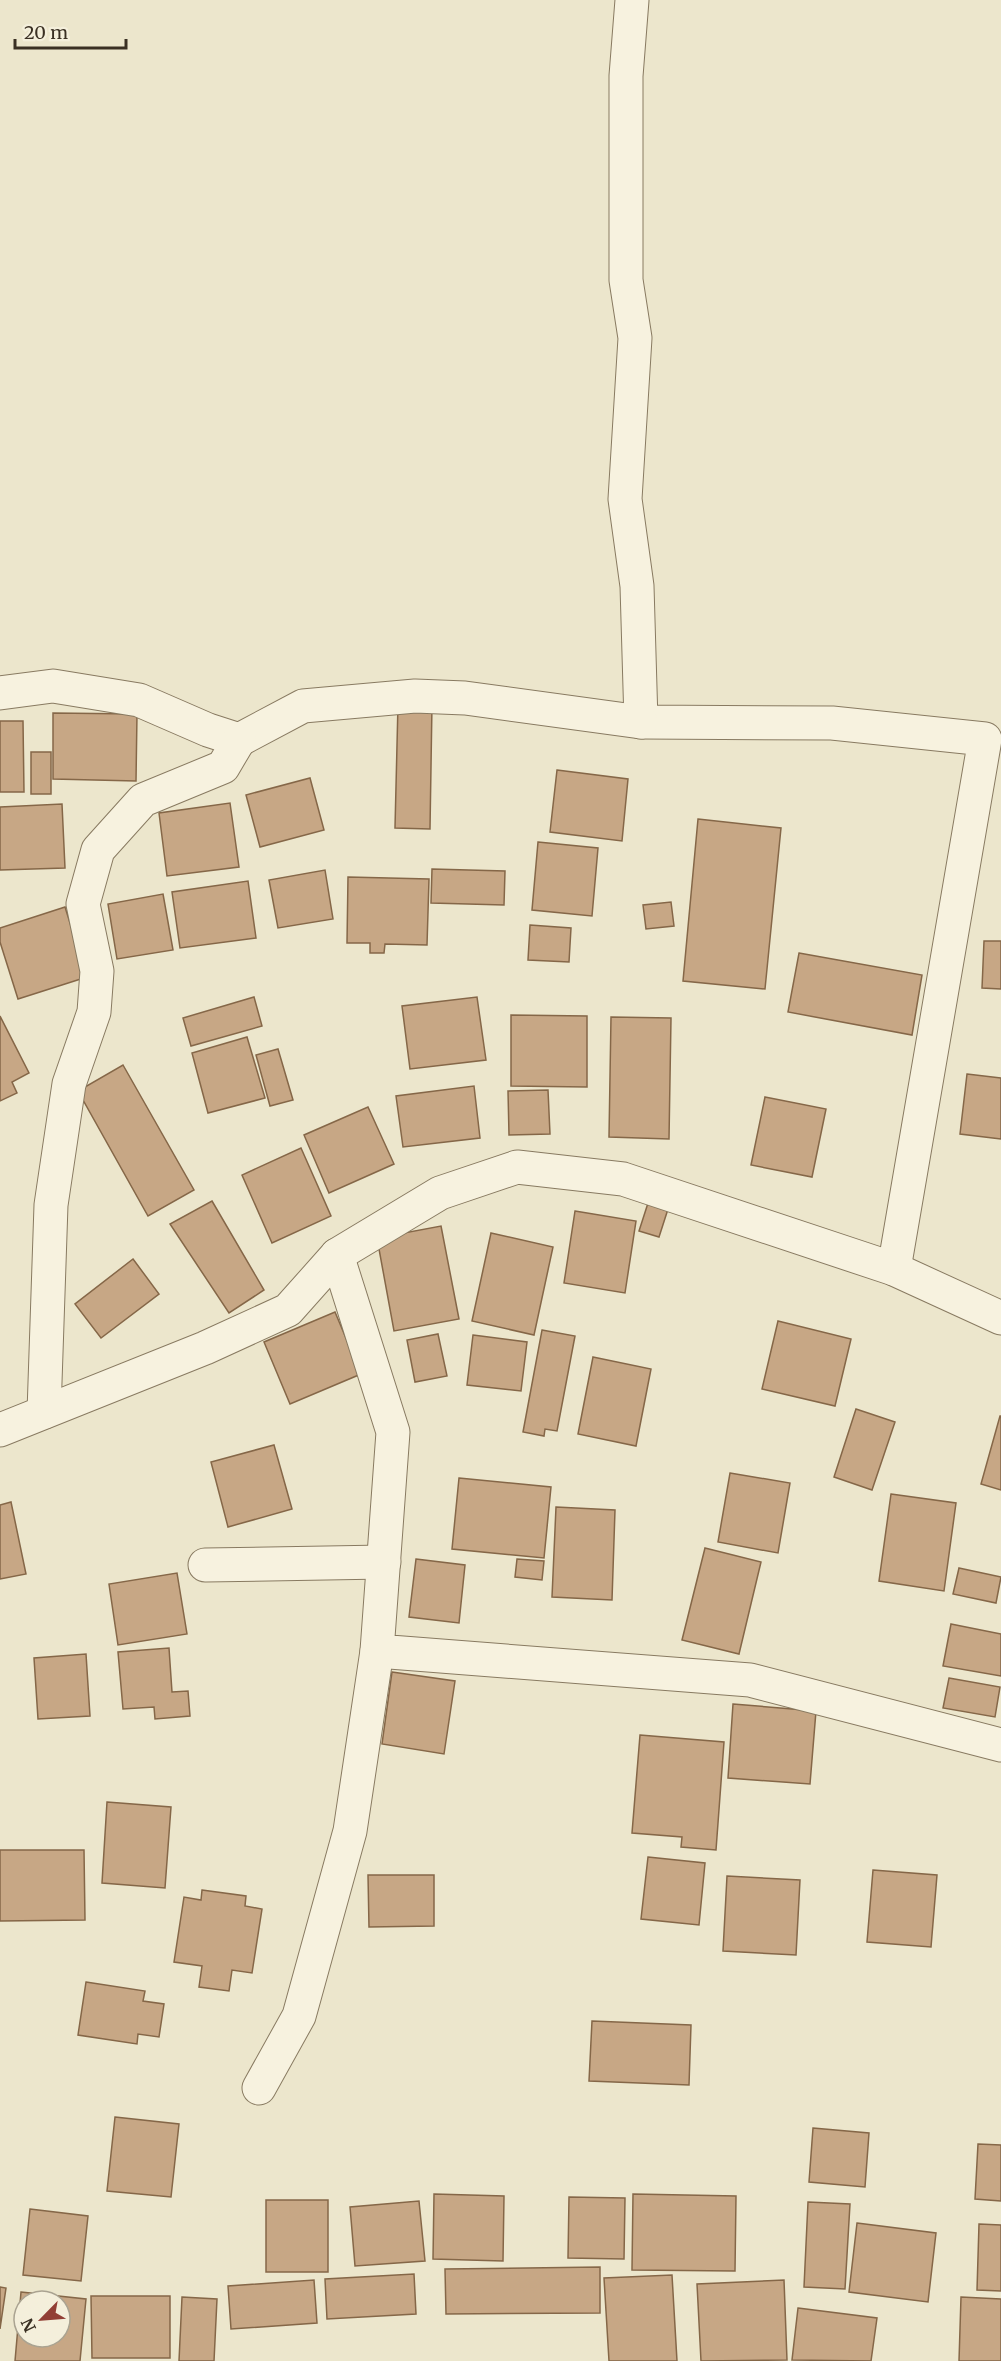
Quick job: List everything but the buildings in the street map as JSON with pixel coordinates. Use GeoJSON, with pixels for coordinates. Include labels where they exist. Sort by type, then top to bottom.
{"type":"FeatureCollection","features":[{"type":"Feature","properties":{"kind":"street"},"geometry":{"type":"LineString","coordinates":[[632,0],[626,76],[626,280],[635,338],[625,499],[637,586],[641,722]]}},
{"type":"Feature","properties":{"kind":"street"},"geometry":{"type":"LineString","coordinates":[[0,693],[53,686],[139,700],[208,730],[239,740]]}},
{"type":"Feature","properties":{"kind":"street"},"geometry":{"type":"LineString","coordinates":[[44,1413],[51,1205],[69,1084],[94,1012],[97,971],[83,904],[98,850],[143,800],[223,767],[239,740],[303,706],[415,696],[465,698],[641,722],[832,723],[985,739],[894,1269]]}},
{"type":"Feature","properties":{"kind":"street"},"geometry":{"type":"LineString","coordinates":[[0,1430],[205,1348],[288,1310],[337,1255],[440,1193],[517,1167],[623,1179],[894,1269],[1001,1318]]}},
{"type":"Feature","properties":{"kind":"street"},"geometry":{"type":"LineString","coordinates":[[259,2088],[299,2016],[350,1831],[377,1651],[393,1432],[337,1255]]}},
{"type":"Feature","properties":{"kind":"street"},"geometry":{"type":"LineString","coordinates":[[205,1564],[384,1562]]}},
{"type":"Feature","properties":{"kind":"street"},"geometry":{"type":"LineString","coordinates":[[377,1651],[750,1680],[1001,1745]]}}]}
